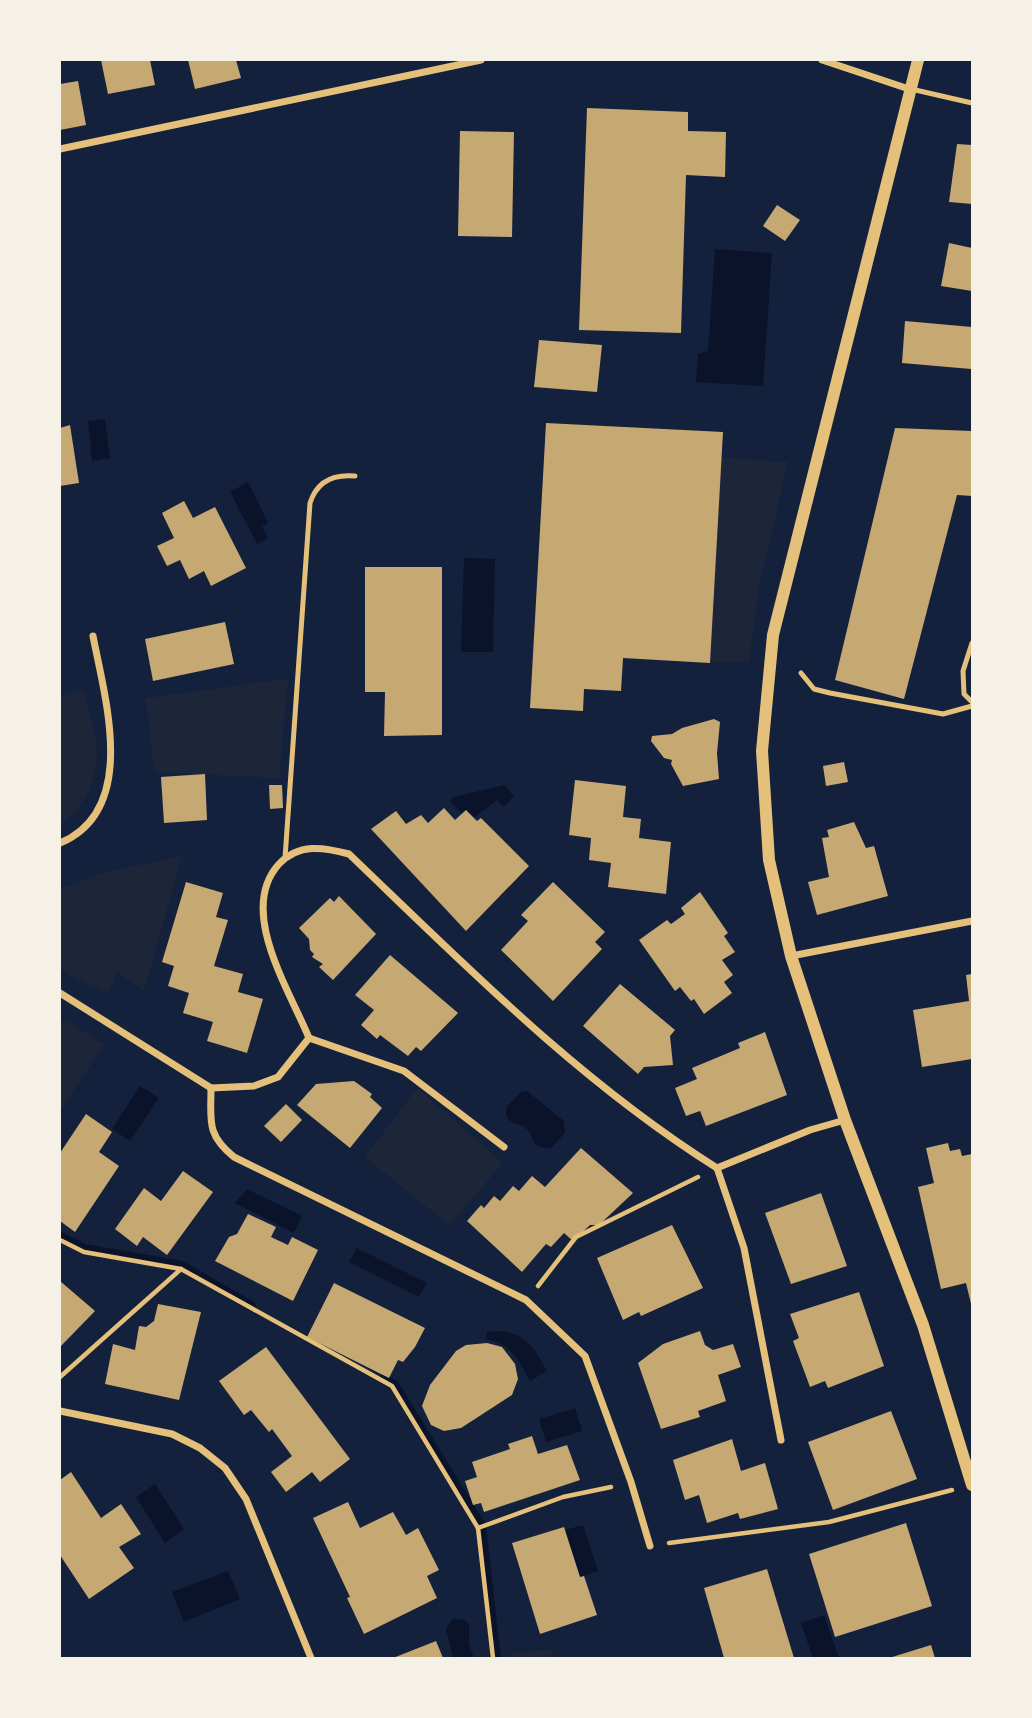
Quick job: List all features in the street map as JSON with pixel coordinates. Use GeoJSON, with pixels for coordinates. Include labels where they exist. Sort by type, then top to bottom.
{"type":"FeatureCollection","features":[{"type":"Feature","properties":{"kind":"street"},"geometry":{"type":"LineString","coordinates":[[60,149],[481,60]]}},
{"type":"Feature","properties":{"kind":"street"},"geometry":{"type":"LineString","coordinates":[[822,60],[909,89]]}},
{"type":"Feature","properties":{"kind":"street"},"geometry":{"type":"LineString","coordinates":[[918,60],[773,635],[762,751],[769,860],[791,956],[845,1120],[923,1325],[972,1485]]}},
{"type":"Feature","properties":{"kind":"street"},"geometry":{"type":"LineString","coordinates":[[60,843],[85,826],[103,800],[113,749],[93,636]]}},
{"type":"Feature","properties":{"kind":"street"},"geometry":{"type":"LineString","coordinates":[[504,1147],[404,1071],[309,1038],[263,927],[261,900],[268,876],[285,858],[307,847],[328,848],[349,854],[503,1002],[662,1134],[717,1168],[744,1248],[781,1440]]}},
{"type":"Feature","properties":{"kind":"street"},"geometry":{"type":"LineString","coordinates":[[791,956],[972,921]]}},
{"type":"Feature","properties":{"kind":"street"},"geometry":{"type":"LineString","coordinates":[[60,993],[211,1088],[254,1086],[278,1077],[309,1038]]}},
{"type":"Feature","properties":{"kind":"street"},"geometry":{"type":"LineString","coordinates":[[211,1088],[211,1130],[220,1145],[234,1157],[526,1300],[585,1356],[631,1482],[650,1546]]}},
{"type":"Feature","properties":{"kind":"street"},"geometry":{"type":"LineString","coordinates":[[717,1168],[810,1130],[845,1120]]}},
{"type":"Feature","properties":{"kind":"street"},"geometry":{"type":"LineString","coordinates":[[60,1411],[172,1434],[200,1448],[225,1468],[246,1499],[311,1658]]}},
{"type":"Feature","properties":{"kind":"lane"},"geometry":{"type":"LineString","coordinates":[[909,89],[972,103]]}},
{"type":"Feature","properties":{"kind":"lane"},"geometry":{"type":"LineString","coordinates":[[285,858],[310,503],[321,483],[337,475],[355,477]]}},
{"type":"Feature","properties":{"kind":"lane"},"geometry":{"type":"LineString","coordinates":[[801,673],[814,689],[943,713],[972,704],[964,694],[963,671],[972,643]]}},
{"type":"Feature","properties":{"kind":"path"},"geometry":{"type":"LineString","coordinates":[[526,1300],[576,1237],[717,1168]]}},
{"type":"Feature","properties":{"kind":"path"},"geometry":{"type":"LineString","coordinates":[[60,1241],[85,1252],[181,1269],[392,1387],[478,1528],[493,1658]]}},
{"type":"Feature","properties":{"kind":"path"},"geometry":{"type":"LineString","coordinates":[[60,1377],[181,1269]]}},
{"type":"Feature","properties":{"kind":"path"},"geometry":{"type":"LineString","coordinates":[[478,1528],[563,1497],[611,1487]]}},
{"type":"Feature","properties":{"kind":"path"},"geometry":{"type":"LineString","coordinates":[[650,1546],[829,1522],[953,1489]]}},
{"type":"Feature","properties":{"kind":"shaded area"},"geometry":{"type":"Polygon","coordinates":[[[715,249],[772,253],[763,386],[696,382],[698,354],[708,351],[715,249]]]}},
{"type":"Feature","properties":{"kind":"shaded area"},"geometry":{"type":"Polygon","coordinates":[[[105,419],[110,458],[92,461],[88,421],[105,419]]]}},
{"type":"Feature","properties":{"kind":"shaded area"},"geometry":{"type":"Polygon","coordinates":[[[721,458],[788,462],[759,587],[749,662],[710,663],[721,458]]]}},
{"type":"Feature","properties":{"kind":"shaded area"},"geometry":{"type":"Polygon","coordinates":[[[248,482],[268,523],[262,527],[268,538],[257,544],[230,492],[248,482]]]}},
{"type":"Feature","properties":{"kind":"shaded area"},"geometry":{"type":"Polygon","coordinates":[[[464,558],[495,559],[493,652],[461,652],[464,558]]]}},
{"type":"Feature","properties":{"kind":"shaded area"},"geometry":{"type":"Polygon","coordinates":[[[288,679],[279,778],[154,772],[146,698],[288,679]]]}},
{"type":"Feature","properties":{"kind":"shaded area"},"geometry":{"type":"Polygon","coordinates":[[[84,689],[96,738],[96,764],[91,784],[81,804],[60,824],[60,695],[84,689]]]}},
{"type":"Feature","properties":{"kind":"shaded area"},"geometry":{"type":"Polygon","coordinates":[[[505,785],[514,797],[503,807],[497,800],[474,818],[466,810],[462,814],[451,802],[453,797],[505,785]]]}},
{"type":"Feature","properties":{"kind":"shaded area"},"geometry":{"type":"Polygon","coordinates":[[[182,856],[144,991],[117,972],[109,993],[66,974],[60,968],[60,889],[102,873],[182,856]]]}},
{"type":"Feature","properties":{"kind":"shaded area"},"geometry":{"type":"Polygon","coordinates":[[[67,1021],[104,1044],[60,1112],[60,1022],[67,1021]]]}},
{"type":"Feature","properties":{"kind":"shaded area"},"geometry":{"type":"Polygon","coordinates":[[[140,1086],[159,1098],[130,1141],[112,1129],[140,1086]]]}},
{"type":"Feature","properties":{"kind":"shaded area"},"geometry":{"type":"Polygon","coordinates":[[[417,1088],[503,1163],[449,1225],[365,1157],[417,1088]]]}},
{"type":"Feature","properties":{"kind":"shaded area"},"geometry":{"type":"Polygon","coordinates":[[[527,1091],[564,1121],[565,1133],[550,1149],[537,1146],[528,1130],[507,1117],[507,1106],[521,1092],[527,1091]]]}},
{"type":"Feature","properties":{"kind":"shaded area"},"geometry":{"type":"Polygon","coordinates":[[[247,1189],[302,1216],[294,1233],[235,1203],[247,1189]]]}},
{"type":"Feature","properties":{"kind":"shaded area"},"geometry":{"type":"Polygon","coordinates":[[[357,1248],[427,1283],[419,1297],[349,1262],[357,1248]]]}},
{"type":"Feature","properties":{"kind":"shaded area"},"geometry":{"type":"Polygon","coordinates":[[[497,1331],[522,1338],[534,1349],[547,1371],[530,1381],[508,1349],[486,1339],[487,1332],[497,1331]]]}},
{"type":"Feature","properties":{"kind":"shaded area"},"geometry":{"type":"Polygon","coordinates":[[[575,1408],[582,1431],[546,1442],[539,1419],[575,1408]]]}},
{"type":"Feature","properties":{"kind":"shaded area"},"geometry":{"type":"Polygon","coordinates":[[[155,1484],[184,1529],[165,1543],[136,1497],[155,1484]]]}},
{"type":"Feature","properties":{"kind":"shaded area"},"geometry":{"type":"Polygon","coordinates":[[[583,1525],[598,1571],[580,1577],[565,1530],[583,1525]]]}},
{"type":"Feature","properties":{"kind":"shaded area"},"geometry":{"type":"Polygon","coordinates":[[[228,1571],[240,1599],[184,1622],[172,1592],[228,1571]]]}},
{"type":"Feature","properties":{"kind":"shaded area"},"geometry":{"type":"Polygon","coordinates":[[[824,1615],[839,1658],[813,1658],[801,1623],[824,1615]]]}},
{"type":"Feature","properties":{"kind":"shaded area"},"geometry":{"type":"Polygon","coordinates":[[[453,1619],[465,1620],[469,1624],[469,1644],[474,1658],[453,1658],[446,1629],[453,1619]]]}},
{"type":"Feature","properties":{"kind":"shaded area"},"geometry":{"type":"Polygon","coordinates":[[[551,1650],[554,1658],[510,1658],[510,1653],[551,1650]]]}},
{"type":"Feature","properties":{"kind":"building"},"geometry":{"type":"Polygon","coordinates":[[[101,60],[150,60],[155,85],[108,94],[101,60]]]}},
{"type":"Feature","properties":{"kind":"building"},"geometry":{"type":"Polygon","coordinates":[[[188,60],[236,60],[241,78],[195,89],[188,60]]]}},
{"type":"Feature","properties":{"kind":"building"},"geometry":{"type":"Polygon","coordinates":[[[78,81],[86,125],[60,130],[60,84],[78,81]]]}},
{"type":"Feature","properties":{"kind":"building"},"geometry":{"type":"Polygon","coordinates":[[[587,108],[688,112],[688,131],[726,132],[725,177],[686,175],[681,333],[579,330],[587,108]]]}},
{"type":"Feature","properties":{"kind":"building"},"geometry":{"type":"Polygon","coordinates":[[[460,131],[514,132],[512,237],[458,236],[460,131]]]}},
{"type":"Feature","properties":{"kind":"building"},"geometry":{"type":"Polygon","coordinates":[[[957,144],[972,145],[972,204],[949,202],[957,144]]]}},
{"type":"Feature","properties":{"kind":"building"},"geometry":{"type":"Polygon","coordinates":[[[777,205],[800,220],[785,241],[763,226],[777,205]]]}},
{"type":"Feature","properties":{"kind":"building"},"geometry":{"type":"Polygon","coordinates":[[[949,243],[972,248],[972,291],[941,286],[949,243]]]}},
{"type":"Feature","properties":{"kind":"building"},"geometry":{"type":"Polygon","coordinates":[[[905,321],[972,327],[971,369],[902,363],[905,321]]]}},
{"type":"Feature","properties":{"kind":"building"},"geometry":{"type":"Polygon","coordinates":[[[539,340],[602,345],[597,392],[534,387],[539,340]]]}},
{"type":"Feature","properties":{"kind":"building"},"geometry":{"type":"Polygon","coordinates":[[[546,423],[723,432],[710,663],[623,658],[621,691],[584,689],[583,711],[530,708],[546,423]]]}},
{"type":"Feature","properties":{"kind":"building"},"geometry":{"type":"Polygon","coordinates":[[[70,425],[79,483],[60,486],[60,428],[70,425]]]}},
{"type":"Feature","properties":{"kind":"building"},"geometry":{"type":"Polygon","coordinates":[[[895,428],[972,431],[972,496],[957,495],[904,699],[835,680],[895,428]]]}},
{"type":"Feature","properties":{"kind":"building"},"geometry":{"type":"Polygon","coordinates":[[[184,501],[193,518],[215,507],[246,568],[211,586],[204,571],[189,579],[180,560],[167,566],[157,546],[174,538],[162,513],[184,501]]]}},
{"type":"Feature","properties":{"kind":"building"},"geometry":{"type":"Polygon","coordinates":[[[365,567],[442,567],[442,735],[384,736],[385,692],[365,692],[365,567]]]}},
{"type":"Feature","properties":{"kind":"building"},"geometry":{"type":"Polygon","coordinates":[[[225,622],[234,664],[153,681],[145,639],[225,622]]]}},
{"type":"Feature","properties":{"kind":"building"},"geometry":{"type":"Polygon","coordinates":[[[714,719],[720,722],[717,753],[719,779],[683,786],[671,764],[672,760],[664,758],[651,741],[652,736],[672,734],[682,728],[714,719]]]}},
{"type":"Feature","properties":{"kind":"building"},"geometry":{"type":"Polygon","coordinates":[[[844,762],[848,782],[826,786],[823,766],[844,762]]]}},
{"type":"Feature","properties":{"kind":"building"},"geometry":{"type":"Polygon","coordinates":[[[205,774],[207,820],[164,823],[161,777],[205,774]]]}},
{"type":"Feature","properties":{"kind":"building"},"geometry":{"type":"Polygon","coordinates":[[[575,780],[626,786],[623,817],[641,819],[639,838],[671,842],[666,894],[608,887],[611,863],[589,860],[591,838],[569,835],[575,780]]]}},
{"type":"Feature","properties":{"kind":"building"},"geometry":{"type":"Polygon","coordinates":[[[269,785],[282,785],[283,808],[270,809],[269,785]]]}},
{"type":"Feature","properties":{"kind":"building"},"geometry":{"type":"Polygon","coordinates":[[[444,808],[455,820],[466,810],[477,821],[481,818],[529,866],[466,931],[371,829],[396,811],[406,824],[421,815],[428,823],[444,808]]]}},
{"type":"Feature","properties":{"kind":"building"},"geometry":{"type":"Polygon","coordinates":[[[854,822],[866,848],[874,846],[888,896],[817,915],[808,882],[829,877],[822,838],[829,837],[827,830],[854,822]]]}},
{"type":"Feature","properties":{"kind":"building"},"geometry":{"type":"Polygon","coordinates":[[[186,882],[223,893],[216,917],[228,920],[214,966],[243,974],[238,992],[263,999],[247,1053],[207,1041],[213,1022],[183,1013],[189,993],[168,986],[174,966],[162,962],[186,882]]]}},
{"type":"Feature","properties":{"kind":"building"},"geometry":{"type":"Polygon","coordinates":[[[553,882],[605,932],[595,942],[602,949],[553,1001],[501,950],[528,921],[521,915],[553,882]]]}},
{"type":"Feature","properties":{"kind":"building"},"geometry":{"type":"Polygon","coordinates":[[[700,892],[728,933],[724,936],[735,952],[722,960],[733,975],[724,982],[732,993],[704,1014],[694,999],[691,1001],[680,987],[675,991],[639,940],[667,920],[671,924],[685,914],[681,908],[700,892]]]}},
{"type":"Feature","properties":{"kind":"building"},"geometry":{"type":"Polygon","coordinates":[[[339,896],[376,934],[333,980],[319,967],[323,964],[312,957],[314,954],[310,950],[309,939],[299,928],[330,898],[334,902],[339,896]]]}},
{"type":"Feature","properties":{"kind":"building"},"geometry":{"type":"Polygon","coordinates":[[[390,955],[458,1013],[421,1051],[416,1047],[408,1056],[380,1035],[377,1039],[361,1025],[374,1010],[355,995],[390,955]]]}},
{"type":"Feature","properties":{"kind":"building"},"geometry":{"type":"Polygon","coordinates":[[[972,974],[972,1059],[922,1067],[913,1010],[969,1001],[966,975],[972,974]]]}},
{"type":"Feature","properties":{"kind":"building"},"geometry":{"type":"Polygon","coordinates":[[[620,984],[675,1030],[670,1036],[673,1065],[644,1067],[638,1074],[583,1026],[620,984]]]}},
{"type":"Feature","properties":{"kind":"building"},"geometry":{"type":"Polygon","coordinates":[[[765,1032],[787,1095],[706,1126],[700,1111],[686,1116],[675,1088],[697,1079],[692,1068],[740,1048],[738,1043],[765,1032]]]}},
{"type":"Feature","properties":{"kind":"building"},"geometry":{"type":"Polygon","coordinates":[[[354,1081],[372,1094],[370,1097],[382,1108],[350,1148],[297,1105],[316,1084],[354,1081]]]}},
{"type":"Feature","properties":{"kind":"building"},"geometry":{"type":"Polygon","coordinates":[[[286,1104],[302,1120],[281,1142],[264,1126],[286,1104]]]}},
{"type":"Feature","properties":{"kind":"building"},"geometry":{"type":"Polygon","coordinates":[[[86,1114],[112,1132],[99,1152],[119,1166],[75,1232],[60,1221],[60,1153],[86,1114]]]}},
{"type":"Feature","properties":{"kind":"building"},"geometry":{"type":"Polygon","coordinates":[[[948,1143],[950,1151],[960,1149],[962,1156],[972,1154],[972,1308],[966,1283],[941,1289],[918,1187],[934,1183],[926,1148],[948,1143]]]}},
{"type":"Feature","properties":{"kind":"building"},"geometry":{"type":"Polygon","coordinates":[[[581,1148],[633,1193],[599,1225],[590,1225],[573,1241],[564,1233],[551,1247],[546,1244],[522,1272],[467,1221],[481,1205],[484,1208],[494,1196],[500,1201],[513,1186],[519,1191],[532,1176],[545,1187],[581,1148]]]}},
{"type":"Feature","properties":{"kind":"building"},"geometry":{"type":"Polygon","coordinates":[[[183,1171],[213,1192],[167,1255],[143,1237],[137,1246],[115,1229],[144,1188],[161,1201],[183,1171]]]}},
{"type":"Feature","properties":{"kind":"building"},"geometry":{"type":"Polygon","coordinates":[[[821,1193],[847,1266],[791,1284],[765,1213],[821,1193]]]}},
{"type":"Feature","properties":{"kind":"building"},"geometry":{"type":"Polygon","coordinates":[[[248,1214],[276,1227],[271,1237],[288,1245],[292,1237],[318,1250],[293,1301],[215,1261],[229,1237],[237,1234],[248,1214]]]}},
{"type":"Feature","properties":{"kind":"building"},"geometry":{"type":"Polygon","coordinates":[[[672,1225],[703,1288],[641,1316],[639,1312],[623,1320],[597,1258],[672,1225]]]}},
{"type":"Feature","properties":{"kind":"building"},"geometry":{"type":"Polygon","coordinates":[[[60,1281],[95,1311],[60,1347],[60,1281]]]}},
{"type":"Feature","properties":{"kind":"building"},"geometry":{"type":"Polygon","coordinates":[[[334,1283],[425,1328],[403,1362],[398,1360],[389,1378],[307,1337],[334,1283]]]}},
{"type":"Feature","properties":{"kind":"building"},"geometry":{"type":"Polygon","coordinates":[[[859,1292],[884,1366],[828,1388],[825,1381],[810,1387],[793,1341],[799,1338],[790,1314],[859,1292]]]}},
{"type":"Feature","properties":{"kind":"building"},"geometry":{"type":"Polygon","coordinates":[[[158,1304],[201,1312],[179,1400],[105,1384],[113,1344],[135,1350],[139,1326],[146,1327],[154,1321],[158,1304]]]}},
{"type":"Feature","properties":{"kind":"building"},"geometry":{"type":"Polygon","coordinates":[[[700,1331],[705,1345],[713,1350],[733,1344],[741,1367],[718,1375],[726,1401],[698,1411],[700,1417],[661,1429],[638,1363],[663,1344],[700,1331]]]}},
{"type":"Feature","properties":{"kind":"building"},"geometry":{"type":"Polygon","coordinates":[[[487,1343],[502,1347],[515,1364],[518,1379],[512,1395],[461,1428],[444,1431],[431,1425],[422,1406],[430,1385],[456,1351],[466,1345],[487,1343]]]}},
{"type":"Feature","properties":{"kind":"building"},"geometry":{"type":"Polygon","coordinates":[[[266,1347],[350,1459],[320,1482],[312,1472],[286,1492],[271,1472],[292,1456],[272,1429],[269,1432],[251,1410],[244,1415],[219,1381],[266,1347]]]}},
{"type":"Feature","properties":{"kind":"building"},"geometry":{"type":"Polygon","coordinates":[[[891,1411],[917,1479],[833,1510],[808,1442],[891,1411]]]}},
{"type":"Feature","properties":{"kind":"building"},"geometry":{"type":"Polygon","coordinates":[[[532,1436],[538,1454],[567,1445],[580,1480],[484,1512],[481,1503],[473,1505],[465,1481],[477,1477],[472,1462],[510,1449],[508,1444],[532,1436]]]}},
{"type":"Feature","properties":{"kind":"building"},"geometry":{"type":"Polygon","coordinates":[[[732,1439],[741,1471],[765,1463],[778,1509],[740,1519],[738,1513],[707,1523],[699,1495],[685,1500],[673,1460],[732,1439]]]}},
{"type":"Feature","properties":{"kind":"building"},"geometry":{"type":"Polygon","coordinates":[[[71,1472],[101,1518],[121,1504],[141,1534],[119,1547],[134,1568],[89,1599],[60,1555],[60,1480],[71,1472]]]}},
{"type":"Feature","properties":{"kind":"building"},"geometry":{"type":"Polygon","coordinates":[[[348,1502],[360,1528],[393,1512],[406,1535],[418,1528],[439,1570],[427,1576],[437,1598],[364,1634],[313,1518],[348,1502]]]}},
{"type":"Feature","properties":{"kind":"building"},"geometry":{"type":"Polygon","coordinates":[[[906,1523],[932,1606],[835,1637],[809,1554],[906,1523]]]}},
{"type":"Feature","properties":{"kind":"building"},"geometry":{"type":"Polygon","coordinates":[[[564,1527],[580,1577],[584,1576],[597,1615],[540,1634],[512,1543],[564,1527]]]}},
{"type":"Feature","properties":{"kind":"building"},"geometry":{"type":"Polygon","coordinates":[[[767,1569],[794,1658],[724,1658],[704,1588],[767,1569]]]}},
{"type":"Feature","properties":{"kind":"building"},"geometry":{"type":"Polygon","coordinates":[[[436,1641],[443,1658],[393,1658],[436,1641]]]}},
{"type":"Feature","properties":{"kind":"building"},"geometry":{"type":"Polygon","coordinates":[[[931,1645],[935,1658],[889,1658],[931,1645]]]}},
{"type":"Feature","properties":{"kind":"waterway"},"geometry":{"type":"LineString","coordinates":[[60,1237],[85,1249],[182,1266],[251,1306]]}},
{"type":"Feature","properties":{"kind":"waterway"},"geometry":{"type":"LineString","coordinates":[[384,1379],[394,1385],[481,1526],[496,1658]]}}]}
